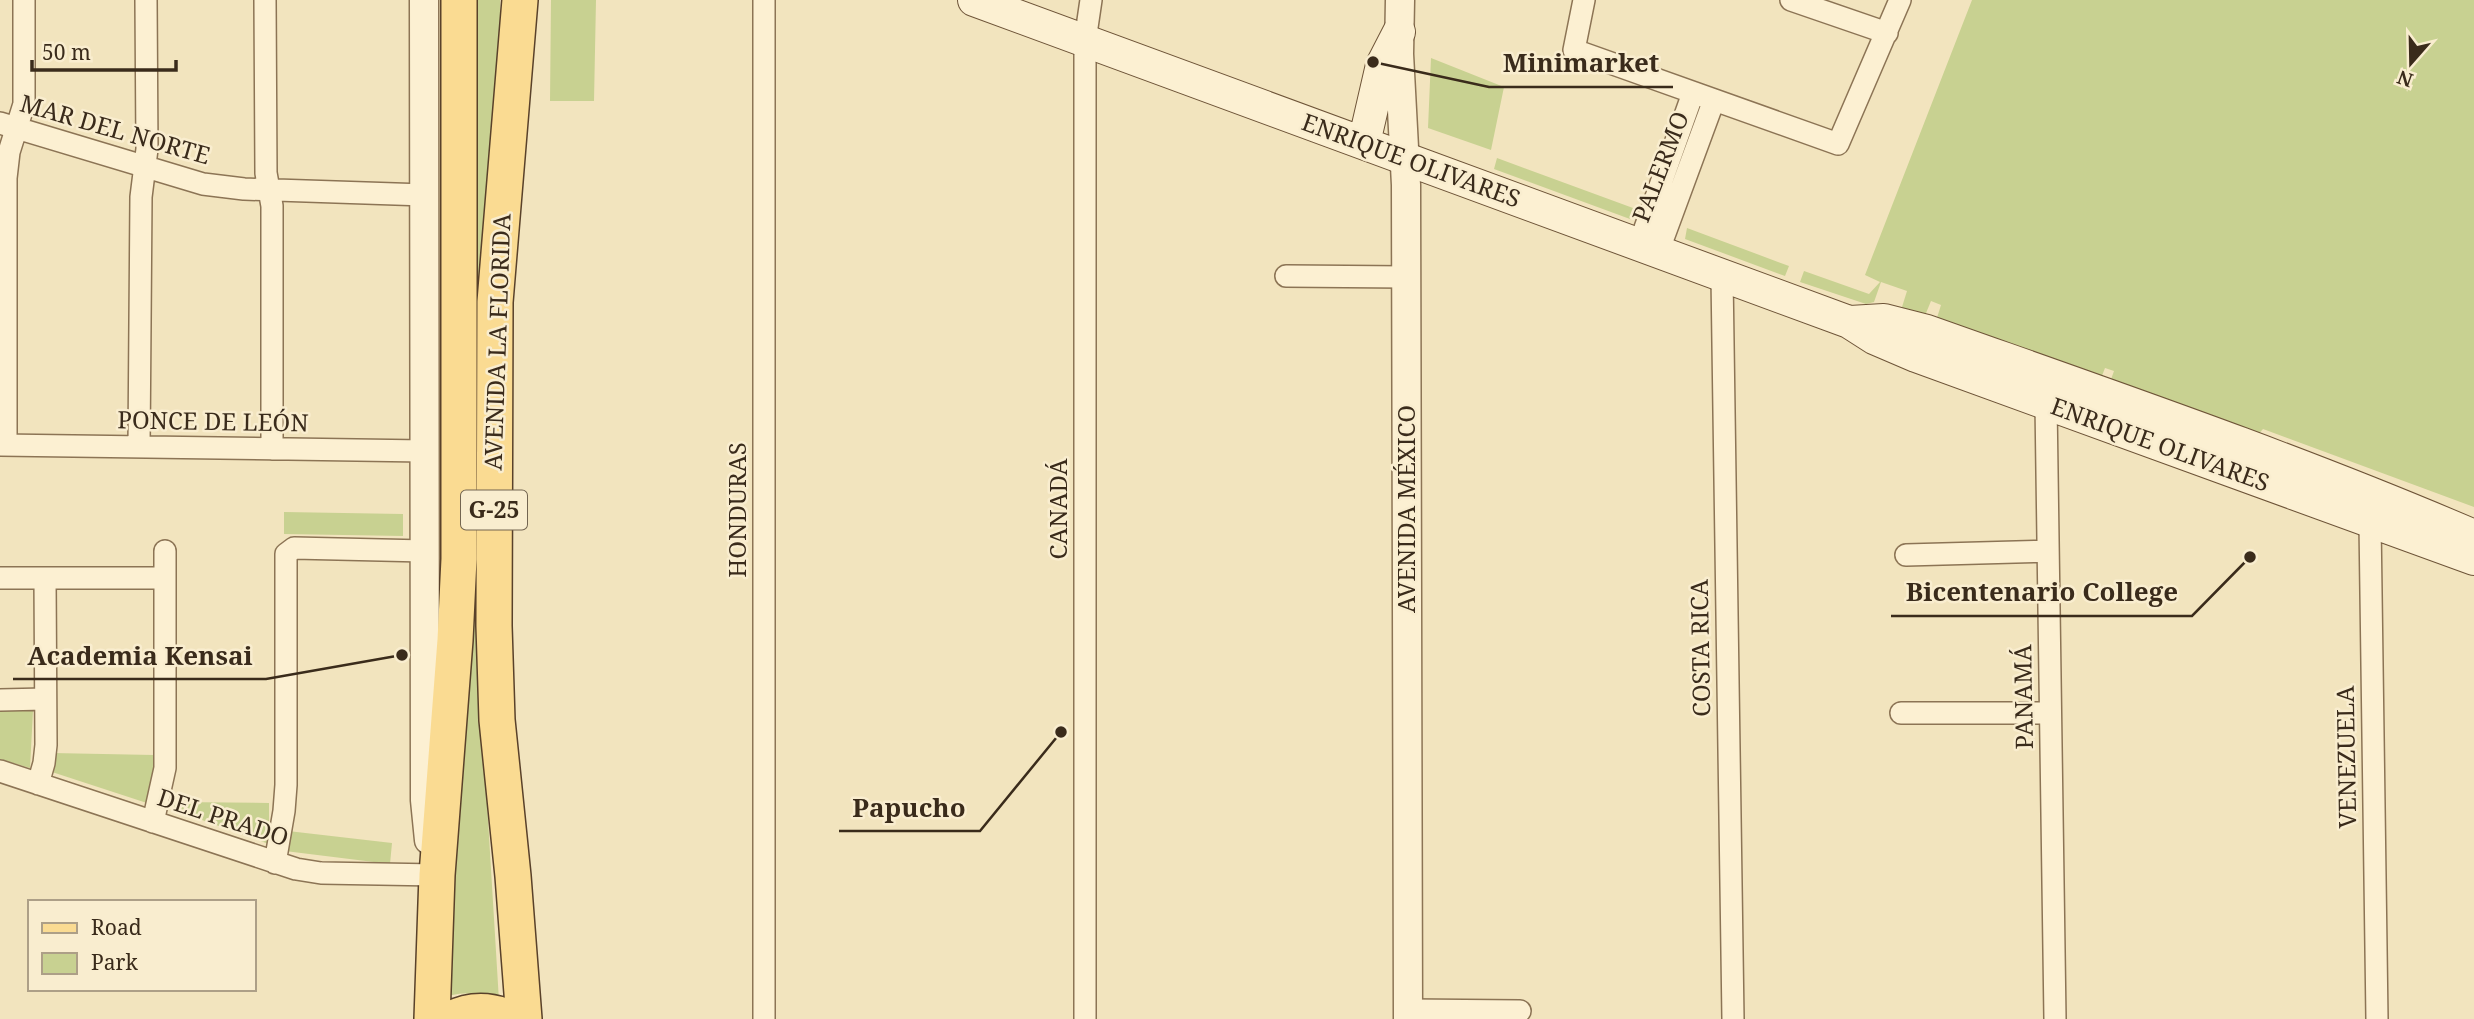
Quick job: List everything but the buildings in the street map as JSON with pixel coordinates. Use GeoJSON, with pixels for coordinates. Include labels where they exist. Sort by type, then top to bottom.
{"type":"FeatureCollection","features":[{"type":"Feature","properties":{"kind":"main road","name":"AVENIDA LA FLORIDA"},"geometry":{"type":"LineString","coordinates":[[432,1019],[436,875],[459,559],[459,0]]}},
{"type":"Feature","properties":{"kind":"main road","name":"AVENIDA LA FLORIDA"},"geometry":{"type":"LineString","coordinates":[[520,0],[495,302],[494,626],[497,720],[524,1019]]}},
{"type":"Feature","properties":{"kind":"main road","name":"ENRIQUE OLIVARES"},"geometry":{"type":"LineString","coordinates":[[974,0],[1849,322],[1884,320],[1902,324],[2050,389],[2373,508],[2474,536]]}},
{"type":"Feature","properties":{"kind":"main road"},"geometry":{"type":"LineString","coordinates":[[1364,143],[1382,65],[1399,32]]}},
{"type":"Feature","properties":{"kind":"main road","name":"ENRIQUE OLIVARES"},"geometry":{"type":"LineString","coordinates":[[2373,508],[2474,559]]}},
{"type":"Feature","properties":{"kind":"main road"},"geometry":{"type":"LineString","coordinates":[[451,1019],[481,1011],[511,1019]]}},
{"type":"Feature","properties":{"kind":"street"},"geometry":{"type":"LineString","coordinates":[[3,445],[8,126],[24,97],[24,0]]}},
{"type":"Feature","properties":{"kind":"street"},"geometry":{"type":"LineString","coordinates":[[139,447],[141,197],[147,149],[146,0]]}},
{"type":"Feature","properties":{"kind":"street"},"geometry":{"type":"LineString","coordinates":[[265,0],[267,173],[272,206],[272,449]]}},
{"type":"Feature","properties":{"kind":"street","name":"AVENIDA LA FLORIDA"},"geometry":{"type":"LineString","coordinates":[[424,0],[425,800],[428,836],[436,875]]}},
{"type":"Feature","properties":{"kind":"street","name":"HONDURAS"},"geometry":{"type":"LineString","coordinates":[[764,0],[764,1019]]}},
{"type":"Feature","properties":{"kind":"street","name":"CANADÁ"},"geometry":{"type":"LineString","coordinates":[[1085,1019],[1085,41],[1091,0]]}},
{"type":"Feature","properties":{"kind":"street","name":"AVENIDA MÉXICO"},"geometry":{"type":"LineString","coordinates":[[1400,0],[1399,32],[1406,159],[1408,1015]]}},
{"type":"Feature","properties":{"kind":"street"},"geometry":{"type":"LineString","coordinates":[[1584,0],[1574,50],[1838,144],[1900,0]]}},
{"type":"Feature","properties":{"kind":"street"},"geometry":{"type":"LineString","coordinates":[[1791,0],[1887,33]]}},
{"type":"Feature","properties":{"kind":"street","name":"PALERMO"},"geometry":{"type":"LineString","coordinates":[[1648,248],[1693,93]]}},
{"type":"Feature","properties":{"kind":"street","name":"PALERMO"},"geometry":{"type":"LineString","coordinates":[[1648,248],[1714,100]]}},
{"type":"Feature","properties":{"kind":"street","name":"MAR DEL NORTE"},"geometry":{"type":"LineString","coordinates":[[8,126],[203,184],[269,190],[425,195]]}},
{"type":"Feature","properties":{"kind":"street","name":"COSTA RICA"},"geometry":{"type":"LineString","coordinates":[[1722,275],[1733,1019]]}},
{"type":"Feature","properties":{"kind":"street"},"geometry":{"type":"LineString","coordinates":[[1286,276],[1406,277]]}},
{"type":"Feature","properties":{"kind":"street","name":"PANAMÁ"},"geometry":{"type":"LineString","coordinates":[[2050,389],[2048,551],[2055,1019]]}},
{"type":"Feature","properties":{"kind":"street","name":"PONCE DE LEÓN"},"geometry":{"type":"LineString","coordinates":[[3,445],[425,451]]}},
{"type":"Feature","properties":{"kind":"street","name":"VENEZUELA"},"geometry":{"type":"LineString","coordinates":[[2373,508],[2377,1019]]}},
{"type":"Feature","properties":{"kind":"street"},"geometry":{"type":"LineString","coordinates":[[275,863],[286,785],[286,554],[294,548],[425,551]]}},
{"type":"Feature","properties":{"kind":"street"},"geometry":{"type":"LineString","coordinates":[[153,822],[165,768],[164,551]]}},
{"type":"Feature","properties":{"kind":"street"},"geometry":{"type":"LineString","coordinates":[[1906,555],[2048,551]]}},
{"type":"Feature","properties":{"kind":"street"},"geometry":{"type":"LineString","coordinates":[[0,578],[164,578]]}},
{"type":"Feature","properties":{"kind":"street"},"geometry":{"type":"LineString","coordinates":[[38,784],[45,754],[45,578]]}},
{"type":"Feature","properties":{"kind":"street"},"geometry":{"type":"LineString","coordinates":[[0,700],[45,699]]}},
{"type":"Feature","properties":{"kind":"street"},"geometry":{"type":"LineString","coordinates":[[1901,713],[2050,713]]}},
{"type":"Feature","properties":{"kind":"street","name":"DEL PRADO"},"geometry":{"type":"LineString","coordinates":[[0,771],[275,863],[321,873],[436,875]]}},
{"type":"Feature","properties":{"kind":"street"},"geometry":{"type":"LineString","coordinates":[[1408,1015],[1520,1011]]}},
{"type":"Feature","properties":{"kind":"green space"},"geometry":{"type":"Polygon","coordinates":[[[469,0],[500,0],[501,83],[483,737],[499,1001],[470,994],[456,994],[440,999],[469,0]]]}},
{"type":"Feature","properties":{"kind":"green space"},"geometry":{"type":"Polygon","coordinates":[[[551,0],[596,0],[594,101],[550,101],[551,0]]]}},
{"type":"Feature","properties":{"kind":"green space"},"geometry":{"type":"Polygon","coordinates":[[[1972,0],[2474,0],[2474,507],[2263,429],[2256,437],[2109,385],[2114,371],[2105,368],[2100,381],[1936,321],[1941,305],[1931,301],[1924,318],[1903,310],[1907,291],[1881,282],[1874,302],[1866,304],[1800,282],[1804,271],[1869,294],[1880,282],[1865,275],[1972,0]]]}},
{"type":"Feature","properties":{"kind":"green space"},"geometry":{"type":"Polygon","coordinates":[[[1431,58],[1504,87],[1491,150],[1428,128],[1431,58]]]}},
{"type":"Feature","properties":{"kind":"green space"},"geometry":{"type":"Polygon","coordinates":[[[1497,158],[1633,208],[1630,219],[1494,169],[1497,158]]]}},
{"type":"Feature","properties":{"kind":"green space"},"geometry":{"type":"Polygon","coordinates":[[[1687,228],[1789,266],[1785,276],[1685,239],[1687,228]]]}},
{"type":"Feature","properties":{"kind":"green space"},"geometry":{"type":"Polygon","coordinates":[[[284,512],[403,514],[403,536],[284,534],[284,512]]]}},
{"type":"Feature","properties":{"kind":"green space"},"geometry":{"type":"Polygon","coordinates":[[[0,710],[33,711],[30,768],[0,759],[0,710]]]}},
{"type":"Feature","properties":{"kind":"green space"},"geometry":{"type":"Polygon","coordinates":[[[52,753],[154,755],[153,805],[52,772],[52,753]]]}},
{"type":"Feature","properties":{"kind":"green space"},"geometry":{"type":"Polygon","coordinates":[[[174,802],[269,803],[269,844],[174,810],[174,802]]]}},
{"type":"Feature","properties":{"kind":"green space"},"geometry":{"type":"Polygon","coordinates":[[[288,831],[392,843],[390,864],[285,851],[288,831]]]}},
{"type":"Feature","properties":{"kind":"place","name":"Minimarket"},"geometry":{"type":"Point","coordinates":[1373,62]}},
{"type":"Feature","properties":{"kind":"place","name":"Bicentenario College"},"geometry":{"type":"Point","coordinates":[2250,557]}},
{"type":"Feature","properties":{"kind":"place","name":"Academia Kensai"},"geometry":{"type":"Point","coordinates":[402,655]}},
{"type":"Feature","properties":{"kind":"place","name":"Papucho"},"geometry":{"type":"Point","coordinates":[1061,732]}}]}
